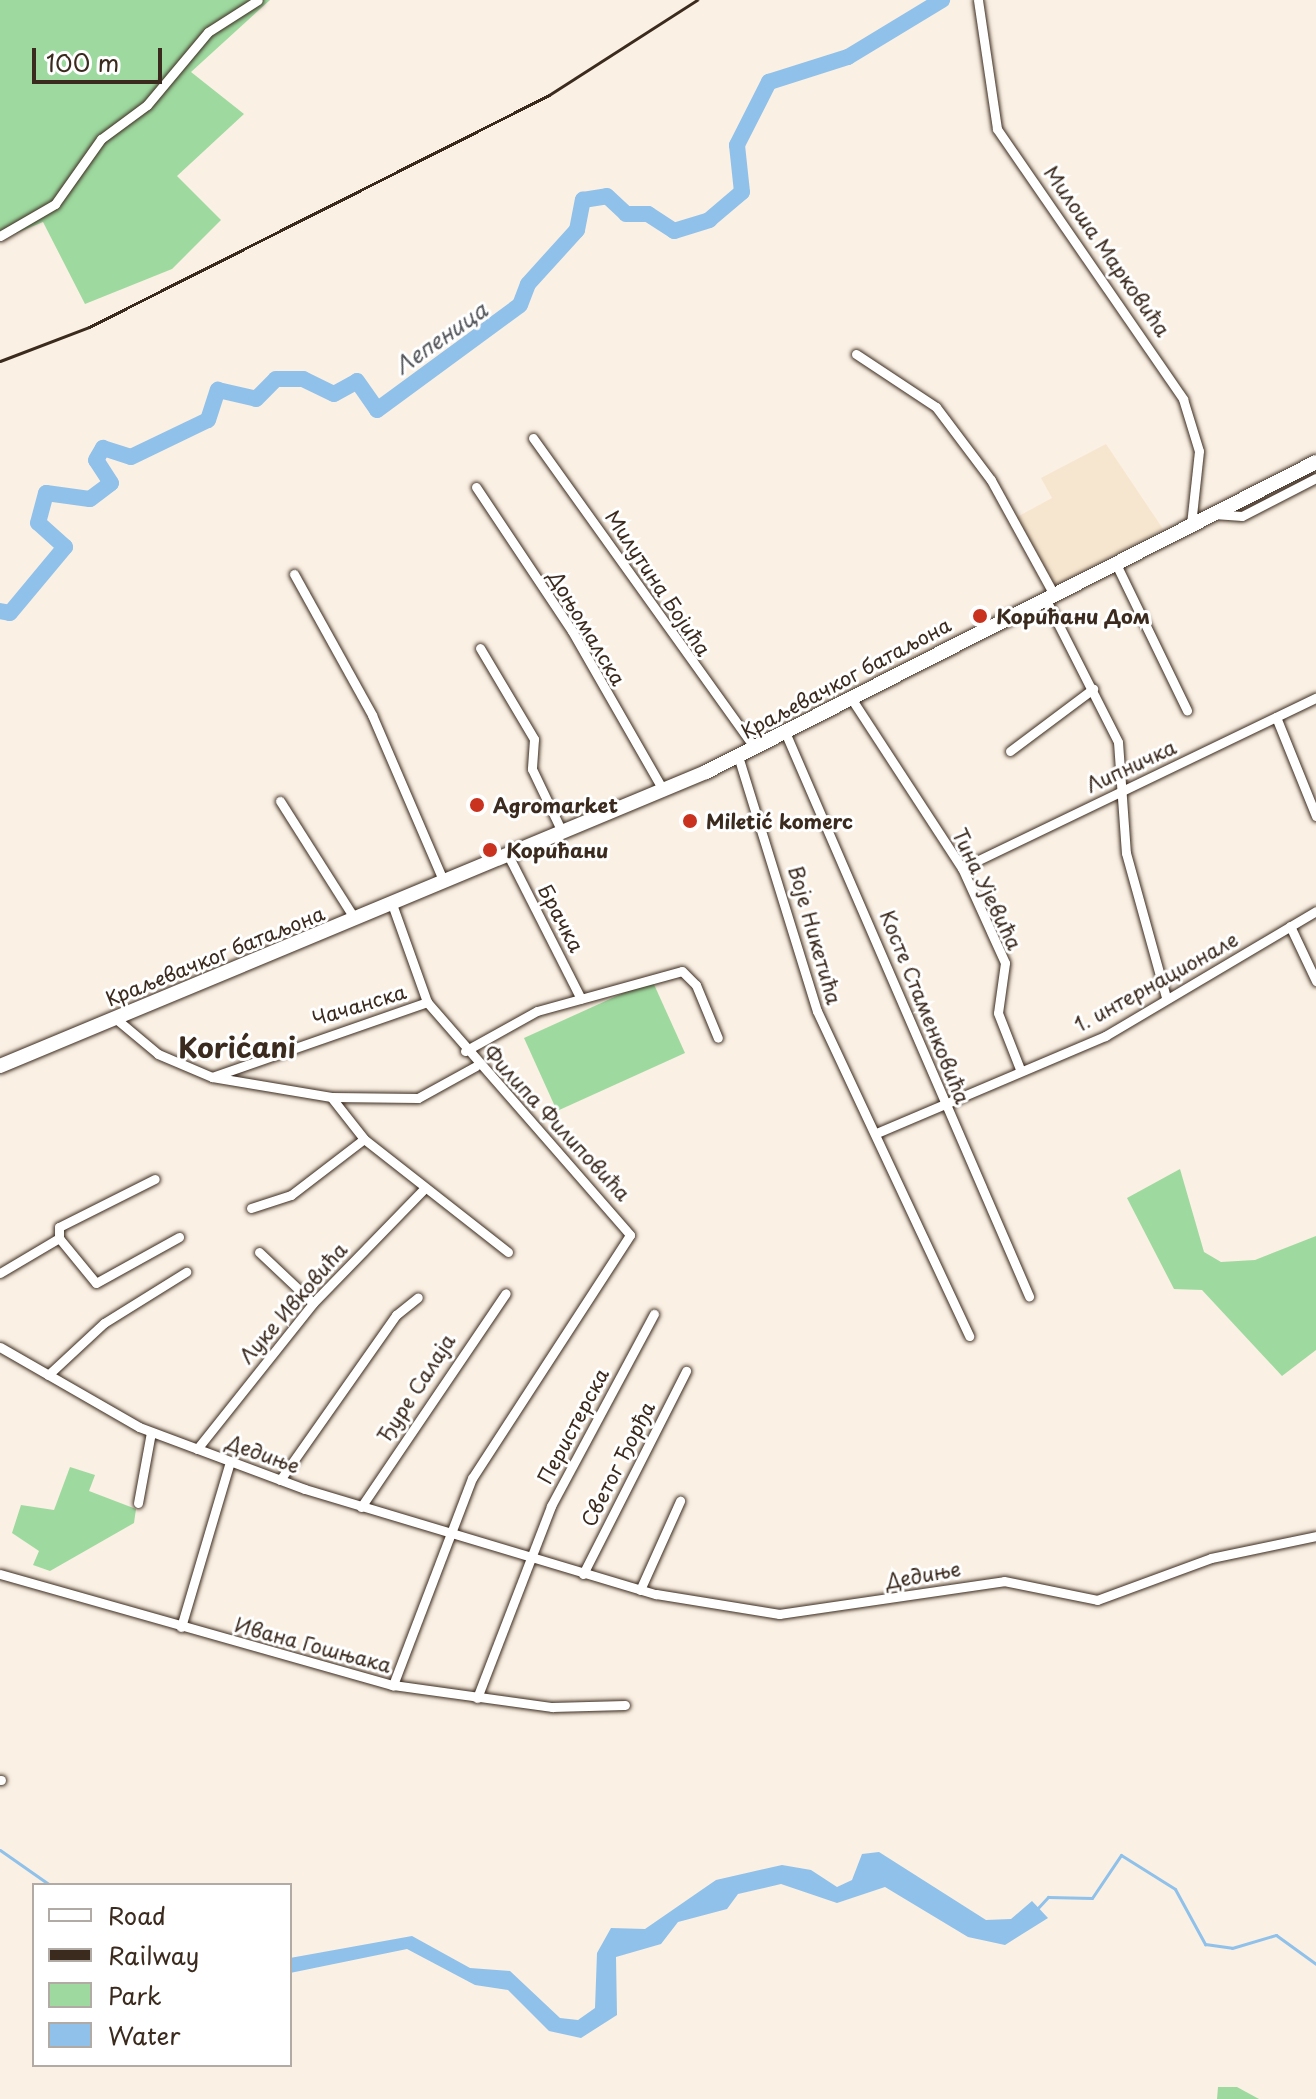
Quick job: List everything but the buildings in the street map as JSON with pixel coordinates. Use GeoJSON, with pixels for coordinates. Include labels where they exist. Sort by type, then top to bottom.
{"type":"FeatureCollection","features":[{"type":"Feature","properties":{"kind":"main road","name":"Краљевачког батаљона"},"geometry":{"type":"LineString","coordinates":[[0,1066],[392,904],[738,756],[1316,462]]}},
{"type":"Feature","properties":{"kind":"street"},"geometry":{"type":"LineString","coordinates":[[0,236],[55,204],[101,139],[147,105],[208,32],[258,0]]}},
{"type":"Feature","properties":{"kind":"street","name":"Милоша Марковића"},"geometry":{"type":"LineString","coordinates":[[978,0],[997,129],[1183,399],[1199,451],[1191,525]]}},
{"type":"Feature","properties":{"kind":"street"},"geometry":{"type":"LineString","coordinates":[[856,354],[936,407],[991,480],[1049,596],[1118,742],[1126,853],[1166,997]]}},
{"type":"Feature","properties":{"kind":"street","name":"Милутина Бојића"},"geometry":{"type":"LineString","coordinates":[[533,438],[755,748]]}},
{"type":"Feature","properties":{"kind":"street"},"geometry":{"type":"LineString","coordinates":[[1214,514],[1242,516],[1316,478]]}},
{"type":"Feature","properties":{"kind":"street","name":"Доњомалска"},"geometry":{"type":"LineString","coordinates":[[476,487],[572,631],[663,790]]}},
{"type":"Feature","properties":{"kind":"street"},"geometry":{"type":"LineString","coordinates":[[1115,562],[1187,710]]}},
{"type":"Feature","properties":{"kind":"street"},"geometry":{"type":"LineString","coordinates":[[294,574],[372,715],[444,882]]}},
{"type":"Feature","properties":{"kind":"street"},"geometry":{"type":"LineString","coordinates":[[480,648],[534,739],[532,769],[562,832]]}},
{"type":"Feature","properties":{"kind":"street"},"geometry":{"type":"LineString","coordinates":[[1010,751],[1093,689]]}},
{"type":"Feature","properties":{"kind":"street","name":"Тина Ујевића"},"geometry":{"type":"LineString","coordinates":[[851,698],[962,868],[1005,963],[998,1013],[1020,1069]]}},
{"type":"Feature","properties":{"kind":"street","name":"Липничка"},"geometry":{"type":"LineString","coordinates":[[962,868],[1316,698]]}},
{"type":"Feature","properties":{"kind":"street"},"geometry":{"type":"LineString","coordinates":[[1276,717],[1316,816]]}},
{"type":"Feature","properties":{"kind":"street","name":"Косте Стаменковића"},"geometry":{"type":"LineString","coordinates":[[785,732],[1029,1296]]}},
{"type":"Feature","properties":{"kind":"street","name":"Воје Никетића"},"geometry":{"type":"LineString","coordinates":[[738,756],[817,1011],[879,1132],[892,1181],[969,1336]]}},
{"type":"Feature","properties":{"kind":"street"},"geometry":{"type":"LineString","coordinates":[[280,801],[355,919]]}},
{"type":"Feature","properties":{"kind":"street","name":"Брачка"},"geometry":{"type":"LineString","coordinates":[[508,855],[581,999]]}},
{"type":"Feature","properties":{"kind":"street","name":"Филипа Филиповића"},"geometry":{"type":"LineString","coordinates":[[392,904],[427,1002],[476,1066],[623,1220],[628,1241],[514,1405],[446,1532]]}},
{"type":"Feature","properties":{"kind":"street","name":"1. интернационале"},"geometry":{"type":"LineString","coordinates":[[879,1132],[946,1109],[1020,1069],[1105,1036],[1166,997],[1316,911]]}},
{"type":"Feature","properties":{"kind":"street"},"geometry":{"type":"LineString","coordinates":[[1290,926],[1316,981]]}},
{"type":"Feature","properties":{"kind":"street"},"geometry":{"type":"LineString","coordinates":[[465,1051],[514,1020],[682,971],[696,985],[718,1038]]}},
{"type":"Feature","properties":{"kind":"street","name":"Чачанска"},"geometry":{"type":"LineString","coordinates":[[212,1077],[427,1002]]}},
{"type":"Feature","properties":{"kind":"street"},"geometry":{"type":"LineString","coordinates":[[115,1018],[158,1054],[212,1077],[331,1097],[418,1098],[476,1066]]}},
{"type":"Feature","properties":{"kind":"street"},"geometry":{"type":"LineString","coordinates":[[331,1097],[364,1139],[508,1252]]}},
{"type":"Feature","properties":{"kind":"street"},"geometry":{"type":"LineString","coordinates":[[251,1208],[291,1195],[364,1139]]}},
{"type":"Feature","properties":{"kind":"street"},"geometry":{"type":"LineString","coordinates":[[155,1179],[59,1227],[59,1238],[96,1283],[179,1237]]}},
{"type":"Feature","properties":{"kind":"street","name":"Луке Ивковића"},"geometry":{"type":"LineString","coordinates":[[197,1449],[313,1303],[424,1189]]}},
{"type":"Feature","properties":{"kind":"street"},"geometry":{"type":"LineString","coordinates":[[0,1273],[59,1238]]}},
{"type":"Feature","properties":{"kind":"street"},"geometry":{"type":"LineString","coordinates":[[259,1252],[313,1303]]}},
{"type":"Feature","properties":{"kind":"street"},"geometry":{"type":"LineString","coordinates":[[48,1375],[104,1323],[186,1272]]}},
{"type":"Feature","properties":{"kind":"street","name":"Ђуре Салаја"},"geometry":{"type":"LineString","coordinates":[[361,1507],[506,1293]]}},
{"type":"Feature","properties":{"kind":"street"},"geometry":{"type":"LineString","coordinates":[[280,1480],[396,1315],[418,1297]]}},
{"type":"Feature","properties":{"kind":"street","name":"Перистерска"},"geometry":{"type":"LineString","coordinates":[[530,1558],[654,1314]]}},
{"type":"Feature","properties":{"kind":"street","name":"Дедиње"},"geometry":{"type":"LineString","coordinates":[[1,1351],[151,1432],[280,1480],[640,1590],[779,1614],[1004,1581],[1097,1600],[1211,1558],[1316,1536]]}},
{"type":"Feature","properties":{"kind":"street","name":"Светог Ђорђа"},"geometry":{"type":"LineString","coordinates":[[583,1574],[686,1371]]}},
{"type":"Feature","properties":{"kind":"street"},"geometry":{"type":"LineString","coordinates":[[138,1503],[151,1432]]}},
{"type":"Feature","properties":{"kind":"street"},"geometry":{"type":"LineString","coordinates":[[181,1627],[230,1462]]}},
{"type":"Feature","properties":{"kind":"street"},"geometry":{"type":"LineString","coordinates":[[640,1590],[680,1501]]}},
{"type":"Feature","properties":{"kind":"street"},"geometry":{"type":"LineString","coordinates":[[393,1685],[446,1532]]}},
{"type":"Feature","properties":{"kind":"street"},"geometry":{"type":"LineString","coordinates":[[477,1698],[530,1558]]}},
{"type":"Feature","properties":{"kind":"street","name":"Ивана Гошњака"},"geometry":{"type":"LineString","coordinates":[[0,1574],[393,1685],[477,1698],[625,1705]]}},
{"type":"Feature","properties":{"kind":"shaded area"},"geometry":{"type":"Polygon","coordinates":[[[1106,444],[1163,529],[1055,585],[1017,517],[1052,498],[1041,478],[1106,444]]]}},
{"type":"Feature","properties":{"kind":"green space"},"geometry":{"type":"Polygon","coordinates":[[[0,0],[270,0],[191,72],[244,114],[177,176],[221,220],[172,269],[85,304],[43,222],[0,240],[0,0]]]}},
{"type":"Feature","properties":{"kind":"green space"},"geometry":{"type":"Polygon","coordinates":[[[652,980],[685,1053],[557,1111],[524,1038],[652,980]]]}},
{"type":"Feature","properties":{"kind":"green space"},"geometry":{"type":"Polygon","coordinates":[[[1180,1169],[1204,1252],[1221,1262],[1255,1260],[1316,1236],[1316,1350],[1282,1376],[1202,1290],[1174,1289],[1127,1198],[1180,1169]]]}},
{"type":"Feature","properties":{"kind":"green space"},"geometry":{"type":"Polygon","coordinates":[[[70,1467],[95,1475],[89,1491],[136,1509],[134,1523],[50,1571],[33,1565],[39,1551],[12,1533],[21,1505],[54,1510],[70,1467]]]}},
{"type":"Feature","properties":{"kind":"green space"},"geometry":{"type":"Polygon","coordinates":[[[1218,2087],[1237,2087],[1259,2099],[1217,2099],[1218,2087]]]}},
{"type":"Feature","properties":{"kind":"water"},"geometry":{"type":"Polygon","coordinates":[[[879,1852],[986,1920],[1011,1919],[1032,1901],[1048,1918],[1005,1945],[968,1937],[885,1887],[837,1903],[781,1884],[738,1894],[727,1909],[678,1922],[661,1944],[616,1957],[617,2015],[581,2038],[549,2031],[508,1990],[475,1985],[407,1949],[292,1973],[292,1958],[412,1936],[470,1968],[510,1971],[560,2018],[578,2020],[595,2008],[597,1953],[611,1928],[645,1929],[716,1880],[782,1865],[811,1870],[837,1887],[852,1880],[862,1854],[879,1852]]]}},
{"type":"Feature","properties":{"kind":"waterway","name":"Лепеница"},"geometry":{"type":"LineString","coordinates":[[0,611],[10,613],[65,547],[38,523],[46,493],[90,499],[111,483],[96,460],[103,448],[131,457],[208,420],[218,390],[256,399],[276,379],[303,379],[334,394],[357,381],[377,410],[520,305],[528,284],[577,230],[583,200],[607,196],[626,214],[648,214],[674,231],[709,220],[742,192],[737,145],[769,82],[848,57],[942,0]]}},
{"type":"Feature","properties":{"kind":"waterway"},"geometry":{"type":"LineString","coordinates":[[0,1850],[47,1883]]}},
{"type":"Feature","properties":{"kind":"waterway"},"geometry":{"type":"LineString","coordinates":[[1036,1910],[1048,1897],[1092,1898],[1121,1855],[1175,1889],[1205,1944],[1232,1948],[1276,1935],[1316,1964]]}},
{"type":"Feature","properties":{"kind":"railway"},"geometry":{"type":"LineString","coordinates":[[0,361],[89,327],[549,95],[697,0]]}},
{"type":"Feature","properties":{"kind":"place","name":"Корићани Дом"},"geometry":{"type":"Point","coordinates":[980,616]}},
{"type":"Feature","properties":{"kind":"place","name":"Agromarket"},"geometry":{"type":"Point","coordinates":[477,805]}},
{"type":"Feature","properties":{"kind":"place","name":"Miletić komerc"},"geometry":{"type":"Point","coordinates":[690,821]}},
{"type":"Feature","properties":{"kind":"place","name":"Корићани"},"geometry":{"type":"Point","coordinates":[490,850]}},
{"type":"Feature","properties":{"kind":"district","name":"Korićani"},"geometry":{"type":"Point","coordinates":[237,1047]}}]}
